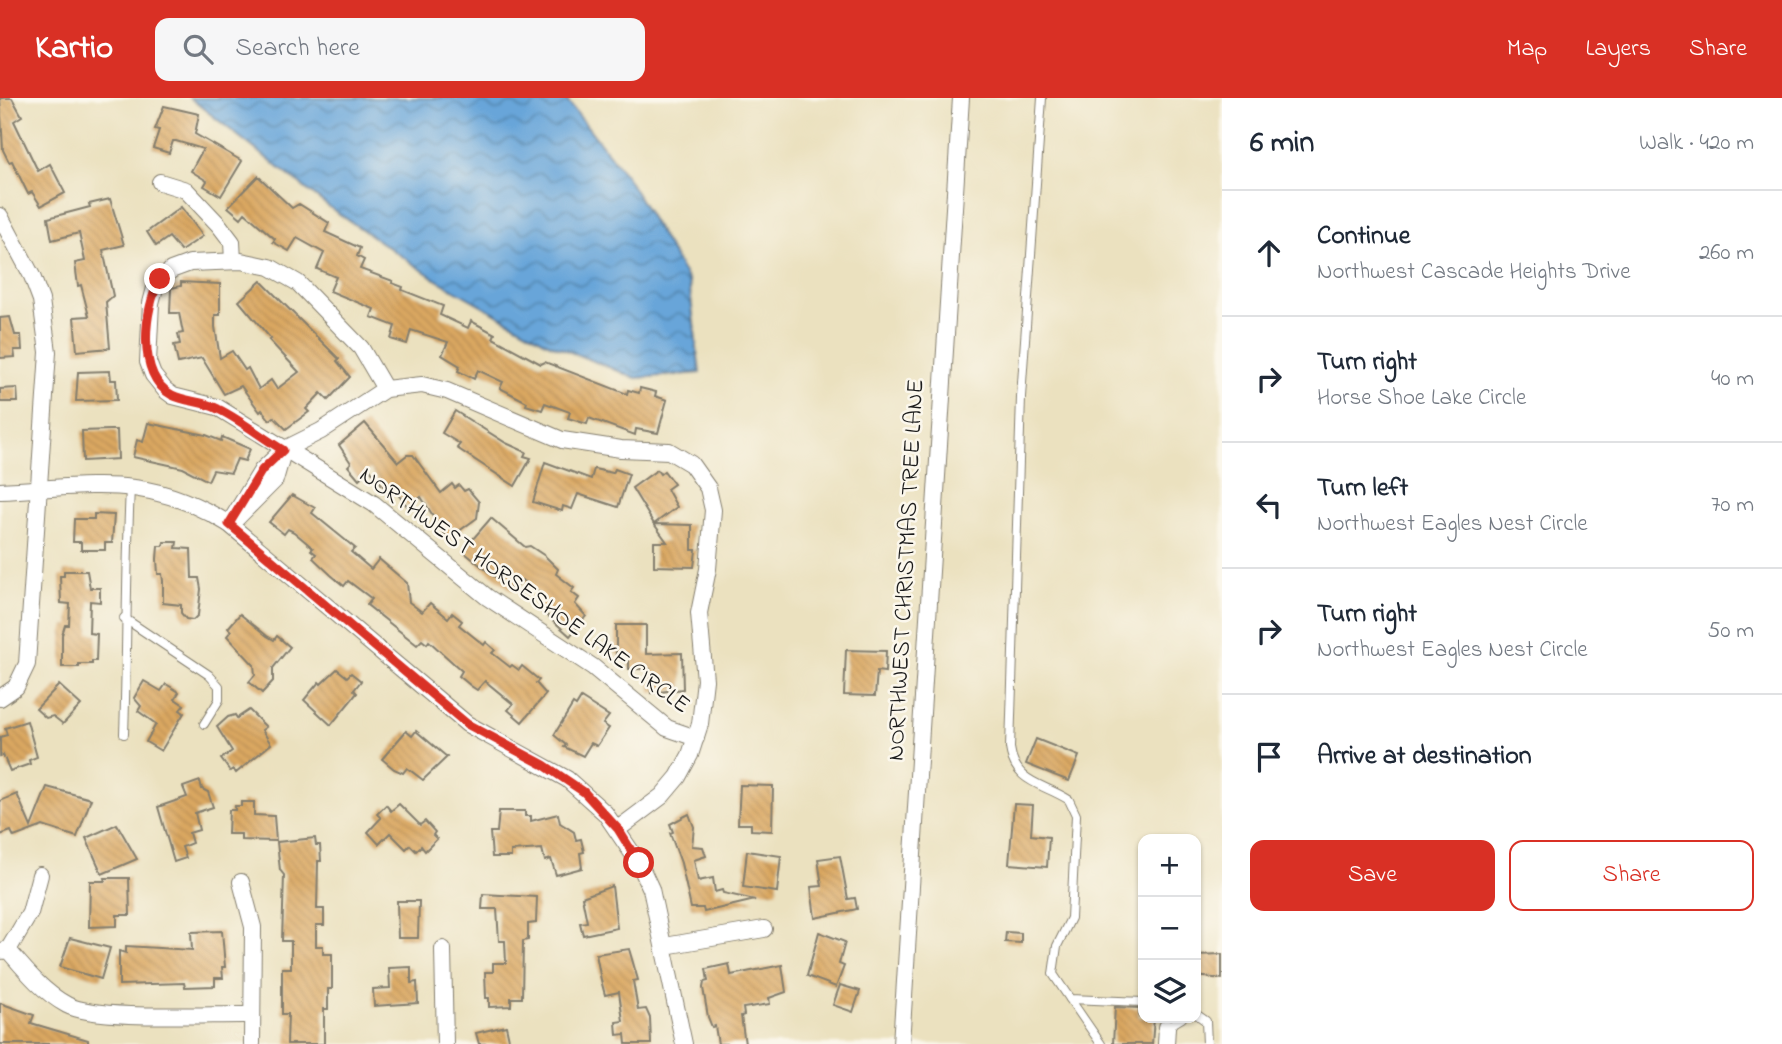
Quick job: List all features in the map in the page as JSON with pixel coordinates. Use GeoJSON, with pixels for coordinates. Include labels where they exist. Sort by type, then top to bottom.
{"type":"FeatureCollection","features":[{"type":"Feature","properties":{"kind":"street","name":"NORTHWEST CHRISTMAS TREE LANE"},"geometry":{"type":"LineString","coordinates":[[901,1044],[961,98]]}},
{"type":"Feature","properties":{"kind":"street"},"geometry":{"type":"LineString","coordinates":[[160,182],[186,190],[219,225],[232,242],[233,261]]}},
{"type":"Feature","properties":{"kind":"street"},"geometry":{"type":"LineString","coordinates":[[0,216],[32,276],[47,326],[48,352],[27,664],[16,687],[0,698]]}},
{"type":"Feature","properties":{"kind":"street"},"geometry":{"type":"LineString","coordinates":[[229,524],[262,470],[283,450],[217,407],[173,396],[158,383],[148,362],[151,303],[160,279],[171,270],[190,263],[233,261],[270,267],[298,283],[361,348],[386,389]]}},
{"type":"Feature","properties":{"kind":"street","name":"NORTHWEST HORSESHOE LAKE CIRCLE"},"geometry":{"type":"LineString","coordinates":[[422,385],[447,391],[562,440],[621,449],[669,451],[691,464],[708,488],[713,510],[708,569],[699,612],[705,680],[696,738],[667,728],[593,667],[487,597],[383,511],[283,450],[321,431],[386,389],[422,385]]}},
{"type":"Feature","properties":{"kind":"street"},"geometry":{"type":"LineString","coordinates":[[0,491],[130,485],[155,489],[194,503],[229,524],[425,692],[467,724],[567,779],[584,792],[618,829],[651,889],[684,1044]]}},
{"type":"Feature","properties":{"kind":"street"},"geometry":{"type":"LineString","coordinates":[[618,829],[670,786],[684,766],[696,738]]}},
{"type":"Feature","properties":{"kind":"street"},"geometry":{"type":"LineString","coordinates":[[40,875],[30,913],[4,951],[37,984],[69,1006],[115,1014],[251,1015]]}},
{"type":"Feature","properties":{"kind":"street"},"geometry":{"type":"LineString","coordinates":[[241,882],[253,927],[252,1044]]}},
{"type":"Feature","properties":{"kind":"street"},"geometry":{"type":"LineString","coordinates":[[665,946],[764,929]]}},
{"type":"Feature","properties":{"kind":"street"},"geometry":{"type":"LineString","coordinates":[[443,949],[445,1044]]}},
{"type":"Feature","properties":{"kind":"lane"},"geometry":{"type":"LineString","coordinates":[[1042,98],[1021,411],[1010,748],[1012,761],[1019,773],[1069,800],[1076,815],[1071,918],[1057,946],[1054,974],[1101,1044]]}},
{"type":"Feature","properties":{"kind":"lane"},"geometry":{"type":"LineString","coordinates":[[124,734],[127,657],[124,618],[130,485]]}},
{"type":"Feature","properties":{"kind":"lane"},"geometry":{"type":"LineString","coordinates":[[124,618],[219,685],[219,700],[204,724]]}},
{"type":"Feature","properties":{"kind":"lane"},"geometry":{"type":"LineString","coordinates":[[1070,999],[1138,1002]]}},
{"type":"Feature","properties":{"kind":"lane"},"geometry":{"type":"LineString","coordinates":[[1201,1018],[1206,1021],[1208,1044]]}},
{"type":"Feature","properties":{"kind":"water"},"geometry":{"type":"Polygon","coordinates":[[[190,98],[565,98],[626,176],[689,282],[700,373],[636,378],[548,343],[437,280],[329,207],[190,98]]]}},
{"type":"Feature","properties":{"kind":"building"},"geometry":{"type":"Polygon","coordinates":[[[0,98],[12,98],[22,116],[14,121],[38,171],[50,164],[65,193],[41,206],[32,192],[28,194],[12,161],[9,162],[3,150],[0,98]]]}},
{"type":"Feature","properties":{"kind":"building"},"geometry":{"type":"Polygon","coordinates":[[[164,106],[199,114],[195,134],[242,161],[221,196],[204,186],[207,181],[191,171],[203,149],[176,141],[173,141],[169,153],[153,148],[159,130],[155,129],[164,106]]]}},
{"type":"Feature","properties":{"kind":"building"},"geometry":{"type":"Polygon","coordinates":[[[258,176],[292,208],[299,204],[329,223],[325,232],[360,248],[357,256],[364,260],[360,269],[393,281],[392,283],[403,287],[402,290],[443,306],[440,315],[468,328],[471,321],[495,334],[493,338],[541,364],[545,362],[627,394],[628,390],[639,393],[640,388],[656,392],[655,396],[667,400],[658,433],[636,429],[635,435],[589,418],[587,424],[568,418],[570,412],[545,403],[542,410],[526,405],[527,402],[500,388],[503,382],[478,370],[474,379],[458,371],[460,366],[442,355],[448,342],[411,330],[407,344],[391,339],[395,326],[371,317],[374,309],[330,291],[336,277],[317,269],[324,253],[297,238],[289,251],[273,242],[275,239],[245,213],[241,218],[228,207],[258,176]]]}},
{"type":"Feature","properties":{"kind":"building"},"geometry":{"type":"Polygon","coordinates":[[[110,199],[124,245],[103,250],[113,296],[106,302],[110,348],[77,351],[74,317],[89,316],[81,285],[78,286],[75,263],[85,261],[79,233],[52,240],[48,218],[110,199]]]}},
{"type":"Feature","properties":{"kind":"building"},"geometry":{"type":"Polygon","coordinates":[[[181,207],[203,236],[181,251],[169,237],[156,246],[147,232],[181,207]]]}},
{"type":"Feature","properties":{"kind":"building"},"geometry":{"type":"Polygon","coordinates":[[[261,281],[339,359],[337,361],[350,377],[328,400],[321,393],[306,409],[309,412],[286,429],[274,417],[270,420],[262,410],[260,412],[241,386],[224,394],[202,358],[178,363],[174,345],[180,344],[178,334],[183,333],[179,313],[170,313],[171,288],[181,286],[181,282],[220,284],[220,315],[215,315],[215,327],[220,358],[232,351],[245,370],[248,368],[259,389],[271,380],[277,389],[299,372],[269,340],[271,339],[239,301],[261,281]]]}},
{"type":"Feature","properties":{"kind":"building"},"geometry":{"type":"Polygon","coordinates":[[[10,317],[15,335],[21,335],[22,350],[14,350],[15,357],[0,358],[0,318],[10,317]]]}},
{"type":"Feature","properties":{"kind":"building"},"geometry":{"type":"Polygon","coordinates":[[[110,371],[111,380],[116,380],[117,400],[76,401],[78,372],[110,371]]]}},
{"type":"Feature","properties":{"kind":"building"},"geometry":{"type":"Polygon","coordinates":[[[17,388],[18,402],[0,402],[0,389],[17,388]]]}},
{"type":"Feature","properties":{"kind":"building"},"geometry":{"type":"Polygon","coordinates":[[[455,411],[506,443],[526,452],[524,456],[531,458],[515,486],[457,448],[460,444],[442,433],[455,411]]]}},
{"type":"Feature","properties":{"kind":"building"},"geometry":{"type":"Polygon","coordinates":[[[148,423],[206,435],[221,441],[222,437],[250,449],[245,461],[237,459],[231,473],[213,470],[208,481],[183,468],[133,457],[137,440],[143,442],[148,423]]]}},
{"type":"Feature","properties":{"kind":"building"},"geometry":{"type":"Polygon","coordinates":[[[365,423],[398,462],[407,455],[413,455],[441,493],[452,484],[455,488],[459,485],[464,491],[468,489],[479,502],[477,518],[448,539],[421,497],[408,507],[392,487],[387,491],[370,469],[359,479],[348,466],[351,463],[339,445],[365,423]]]}},
{"type":"Feature","properties":{"kind":"building"},"geometry":{"type":"Polygon","coordinates":[[[117,430],[118,459],[83,461],[82,431],[117,430]]]}},
{"type":"Feature","properties":{"kind":"building"},"geometry":{"type":"Polygon","coordinates":[[[545,462],[591,479],[594,469],[613,473],[615,469],[629,474],[618,507],[578,494],[572,509],[563,506],[562,511],[533,502],[545,462]]]}},
{"type":"Feature","properties":{"kind":"building"},"geometry":{"type":"Polygon","coordinates":[[[657,470],[660,474],[664,471],[674,484],[667,489],[677,507],[654,524],[632,488],[657,470]]]}},
{"type":"Feature","properties":{"kind":"building"},"geometry":{"type":"Polygon","coordinates":[[[292,495],[315,508],[312,513],[355,548],[351,552],[371,569],[379,559],[407,583],[409,602],[422,612],[430,603],[448,618],[452,613],[462,621],[459,625],[484,645],[486,642],[495,650],[492,653],[510,667],[512,665],[519,670],[522,666],[539,680],[536,683],[546,694],[522,722],[508,710],[513,704],[485,681],[477,690],[471,686],[459,676],[462,671],[429,641],[427,644],[422,640],[417,645],[367,605],[372,599],[348,581],[344,586],[331,575],[313,558],[316,554],[311,550],[313,548],[294,532],[288,529],[284,534],[269,522],[292,495]]]}},
{"type":"Feature","properties":{"kind":"building"},"geometry":{"type":"Polygon","coordinates":[[[94,514],[114,515],[112,543],[105,543],[105,550],[81,550],[81,542],[73,542],[74,519],[94,519],[94,514]]]}},
{"type":"Feature","properties":{"kind":"building"},"geometry":{"type":"Polygon","coordinates":[[[491,518],[525,547],[530,546],[545,556],[558,569],[556,574],[574,588],[571,592],[579,598],[575,604],[586,616],[570,636],[539,608],[546,599],[529,584],[522,580],[512,591],[465,553],[465,548],[491,518]]]}},
{"type":"Feature","properties":{"kind":"building"},"geometry":{"type":"Polygon","coordinates":[[[654,524],[692,525],[692,550],[696,550],[694,567],[654,566],[654,542],[667,542],[654,524]]]}},
{"type":"Feature","properties":{"kind":"building"},"geometry":{"type":"Polygon","coordinates":[[[164,542],[177,542],[176,548],[191,549],[192,578],[199,578],[201,589],[198,615],[193,620],[186,619],[181,613],[181,605],[163,603],[163,581],[162,574],[158,574],[157,559],[158,546],[163,546],[164,542]]]}},
{"type":"Feature","properties":{"kind":"building"},"geometry":{"type":"Polygon","coordinates":[[[64,571],[87,571],[90,588],[100,588],[100,602],[90,601],[89,633],[97,634],[96,661],[92,661],[92,664],[79,664],[79,667],[62,667],[62,635],[65,625],[69,625],[70,604],[61,603],[60,576],[64,576],[64,571]]]}},
{"type":"Feature","properties":{"kind":"building"},"geometry":{"type":"Polygon","coordinates":[[[240,614],[267,636],[274,640],[277,636],[290,647],[273,668],[273,681],[262,693],[249,682],[255,675],[254,665],[227,636],[231,631],[228,628],[240,614]]]}},
{"type":"Feature","properties":{"kind":"building"},"geometry":{"type":"Polygon","coordinates":[[[616,625],[646,625],[646,654],[682,653],[683,689],[651,693],[650,669],[629,669],[629,656],[616,655],[616,625]]]}},
{"type":"Feature","properties":{"kind":"building"},"geometry":{"type":"Polygon","coordinates":[[[846,650],[886,651],[885,672],[877,671],[875,696],[844,695],[846,650]]]}},
{"type":"Feature","properties":{"kind":"building"},"geometry":{"type":"Polygon","coordinates":[[[337,669],[347,677],[351,673],[361,681],[354,690],[357,693],[331,725],[304,700],[319,682],[321,684],[337,669]]]}},
{"type":"Feature","properties":{"kind":"building"},"geometry":{"type":"Polygon","coordinates":[[[144,681],[161,691],[166,684],[179,692],[175,699],[184,705],[180,710],[184,713],[161,751],[146,742],[156,724],[138,711],[141,706],[134,698],[144,681]]]}},
{"type":"Feature","properties":{"kind":"building"},"geometry":{"type":"Polygon","coordinates":[[[59,685],[81,705],[63,724],[53,716],[46,718],[36,709],[59,685]]]}},
{"type":"Feature","properties":{"kind":"building"},"geometry":{"type":"Polygon","coordinates":[[[581,698],[609,716],[603,724],[609,728],[597,746],[591,743],[583,756],[564,747],[566,745],[554,735],[573,704],[576,706],[581,698]]]}},
{"type":"Feature","properties":{"kind":"building"},"geometry":{"type":"Polygon","coordinates":[[[249,710],[266,727],[262,730],[271,744],[236,773],[233,769],[230,771],[221,759],[232,751],[217,727],[228,717],[235,715],[237,718],[249,710]]]}},
{"type":"Feature","properties":{"kind":"building"},"geometry":{"type":"Polygon","coordinates":[[[27,721],[37,757],[29,760],[30,764],[10,771],[3,755],[0,756],[0,737],[7,735],[5,728],[27,721]]]}},
{"type":"Feature","properties":{"kind":"building"},"geometry":{"type":"Polygon","coordinates":[[[406,731],[412,736],[416,731],[447,757],[423,780],[407,768],[403,773],[394,769],[382,759],[406,731]]]}},
{"type":"Feature","properties":{"kind":"building"},"geometry":{"type":"Polygon","coordinates":[[[1036,739],[1079,756],[1069,781],[1026,764],[1036,739]]]}},
{"type":"Feature","properties":{"kind":"building"},"geometry":{"type":"Polygon","coordinates":[[[200,781],[202,789],[208,792],[213,807],[195,813],[199,830],[189,833],[192,843],[182,847],[186,858],[174,862],[158,807],[187,797],[183,787],[200,781]]]}},
{"type":"Feature","properties":{"kind":"building"},"geometry":{"type":"Polygon","coordinates":[[[740,785],[773,786],[772,831],[751,830],[751,824],[738,824],[740,785]]]}},
{"type":"Feature","properties":{"kind":"building"},"geometry":{"type":"Polygon","coordinates":[[[47,787],[91,799],[77,837],[43,826],[14,837],[11,831],[0,835],[0,801],[17,794],[31,827],[47,787]]]}},
{"type":"Feature","properties":{"kind":"building"},"geometry":{"type":"Polygon","coordinates":[[[241,802],[254,802],[254,815],[274,816],[276,841],[241,840],[241,834],[228,834],[229,810],[241,806],[241,802]]]}},
{"type":"Feature","properties":{"kind":"building"},"geometry":{"type":"Polygon","coordinates":[[[399,804],[420,825],[425,821],[435,832],[433,835],[437,839],[425,851],[421,846],[416,851],[410,845],[406,849],[390,833],[379,844],[368,832],[381,818],[377,814],[386,805],[391,811],[399,804]]]}},
{"type":"Feature","properties":{"kind":"building"},"geometry":{"type":"Polygon","coordinates":[[[1014,804],[1033,805],[1031,835],[1049,837],[1047,867],[1009,864],[1014,804]]]}},
{"type":"Feature","properties":{"kind":"building"},"geometry":{"type":"Polygon","coordinates":[[[499,811],[525,811],[525,816],[531,816],[531,821],[558,814],[560,823],[574,832],[576,840],[581,839],[584,852],[580,853],[582,868],[556,875],[551,859],[545,861],[542,849],[511,851],[511,857],[492,857],[490,832],[497,832],[499,811]]]}},
{"type":"Feature","properties":{"kind":"building"},"geometry":{"type":"Polygon","coordinates":[[[689,814],[694,827],[692,846],[703,847],[706,856],[694,860],[698,881],[713,878],[715,892],[722,890],[723,893],[755,900],[704,912],[703,908],[691,908],[681,863],[670,833],[673,832],[670,824],[689,814]]]}},
{"type":"Feature","properties":{"kind":"building"},"geometry":{"type":"Polygon","coordinates":[[[117,824],[137,859],[102,874],[86,838],[117,824]]]}},
{"type":"Feature","properties":{"kind":"building"},"geometry":{"type":"Polygon","coordinates":[[[315,838],[316,845],[320,845],[321,861],[318,861],[317,909],[324,909],[324,925],[316,925],[316,946],[323,946],[323,954],[332,954],[332,989],[328,989],[328,1009],[324,1009],[324,1044],[287,1044],[288,1014],[282,1014],[282,968],[291,968],[291,941],[282,941],[284,875],[280,870],[277,842],[315,838]]]}},
{"type":"Feature","properties":{"kind":"building"},"geometry":{"type":"Polygon","coordinates":[[[747,851],[781,856],[777,892],[743,887],[747,851]]]}},
{"type":"Feature","properties":{"kind":"building"},"geometry":{"type":"Polygon","coordinates":[[[840,856],[848,899],[855,898],[857,909],[815,918],[811,887],[822,886],[818,859],[840,856]]]}},
{"type":"Feature","properties":{"kind":"building"},"geometry":{"type":"Polygon","coordinates":[[[104,878],[129,878],[130,915],[117,915],[117,926],[89,927],[90,881],[105,881],[104,878]]]}},
{"type":"Feature","properties":{"kind":"building"},"geometry":{"type":"Polygon","coordinates":[[[612,886],[617,928],[583,935],[580,923],[587,922],[582,897],[612,886]]]}},
{"type":"Feature","properties":{"kind":"building"},"geometry":{"type":"Polygon","coordinates":[[[483,894],[537,897],[536,923],[528,924],[528,940],[523,941],[522,998],[511,998],[511,1006],[489,1007],[489,998],[486,998],[485,972],[493,972],[493,963],[506,963],[505,941],[499,941],[497,909],[482,909],[483,894]]]}},
{"type":"Feature","properties":{"kind":"building"},"geometry":{"type":"Polygon","coordinates":[[[397,901],[419,901],[418,938],[398,938],[397,901]]]}},
{"type":"Feature","properties":{"kind":"building"},"geometry":{"type":"Polygon","coordinates":[[[222,931],[225,967],[222,967],[223,978],[215,978],[215,986],[185,987],[184,983],[119,985],[119,951],[126,953],[126,946],[192,950],[191,932],[222,931]]]}},
{"type":"Feature","properties":{"kind":"building"},"geometry":{"type":"Polygon","coordinates":[[[819,932],[845,942],[839,964],[844,966],[836,987],[807,976],[819,932]]]}},
{"type":"Feature","properties":{"kind":"building"},"geometry":{"type":"Polygon","coordinates":[[[1006,932],[1021,933],[1021,943],[1005,942],[1006,932]]]}},
{"type":"Feature","properties":{"kind":"building"},"geometry":{"type":"Polygon","coordinates":[[[70,938],[110,948],[101,979],[60,967],[70,938]]]}},
{"type":"Feature","properties":{"kind":"building"},"geometry":{"type":"Polygon","coordinates":[[[629,949],[638,980],[633,981],[638,1010],[646,1009],[650,1018],[651,1044],[626,1044],[625,1034],[617,1035],[616,1022],[623,1021],[619,992],[605,995],[601,980],[596,954],[629,949]]]}},
{"type":"Feature","properties":{"kind":"building"},"geometry":{"type":"Polygon","coordinates":[[[1222,954],[1222,979],[1201,977],[1201,955],[1222,954]]]}},
{"type":"Feature","properties":{"kind":"building"},"geometry":{"type":"Polygon","coordinates":[[[729,964],[731,975],[782,965],[786,992],[769,998],[770,1004],[743,1008],[744,1015],[741,1016],[745,1044],[718,1044],[715,1026],[712,1027],[708,1017],[703,988],[704,982],[708,981],[706,969],[729,964]]]}},
{"type":"Feature","properties":{"kind":"building"},"geometry":{"type":"Polygon","coordinates":[[[411,967],[411,983],[417,982],[418,1003],[374,1006],[373,989],[390,988],[389,968],[411,967]]]}},
{"type":"Feature","properties":{"kind":"building"},"geometry":{"type":"Polygon","coordinates":[[[840,985],[860,991],[853,1012],[833,1005],[840,985]]]}},
{"type":"Feature","properties":{"kind":"building"},"geometry":{"type":"Polygon","coordinates":[[[0,1003],[34,1015],[31,1023],[88,1040],[88,1044],[0,1044],[0,1003]]]}},
{"type":"Feature","properties":{"kind":"building"},"geometry":{"type":"Polygon","coordinates":[[[1115,1007],[1138,1008],[1138,1023],[1154,1023],[1152,1044],[1113,1044],[1115,1007]]]}},
{"type":"Feature","properties":{"kind":"building"},"geometry":{"type":"Polygon","coordinates":[[[506,1026],[510,1044],[479,1044],[476,1033],[506,1026]]]}},
{"type":"Feature","properties":{"kind":"route"},"geometry":{"type":"LineString","coordinates":[[160,279],[151,303],[148,350],[148,362],[158,383],[173,396],[217,407],[283,450],[262,470],[229,524],[425,692],[467,724],[544,765],[584,792],[606,813],[639,863]]}}]}
